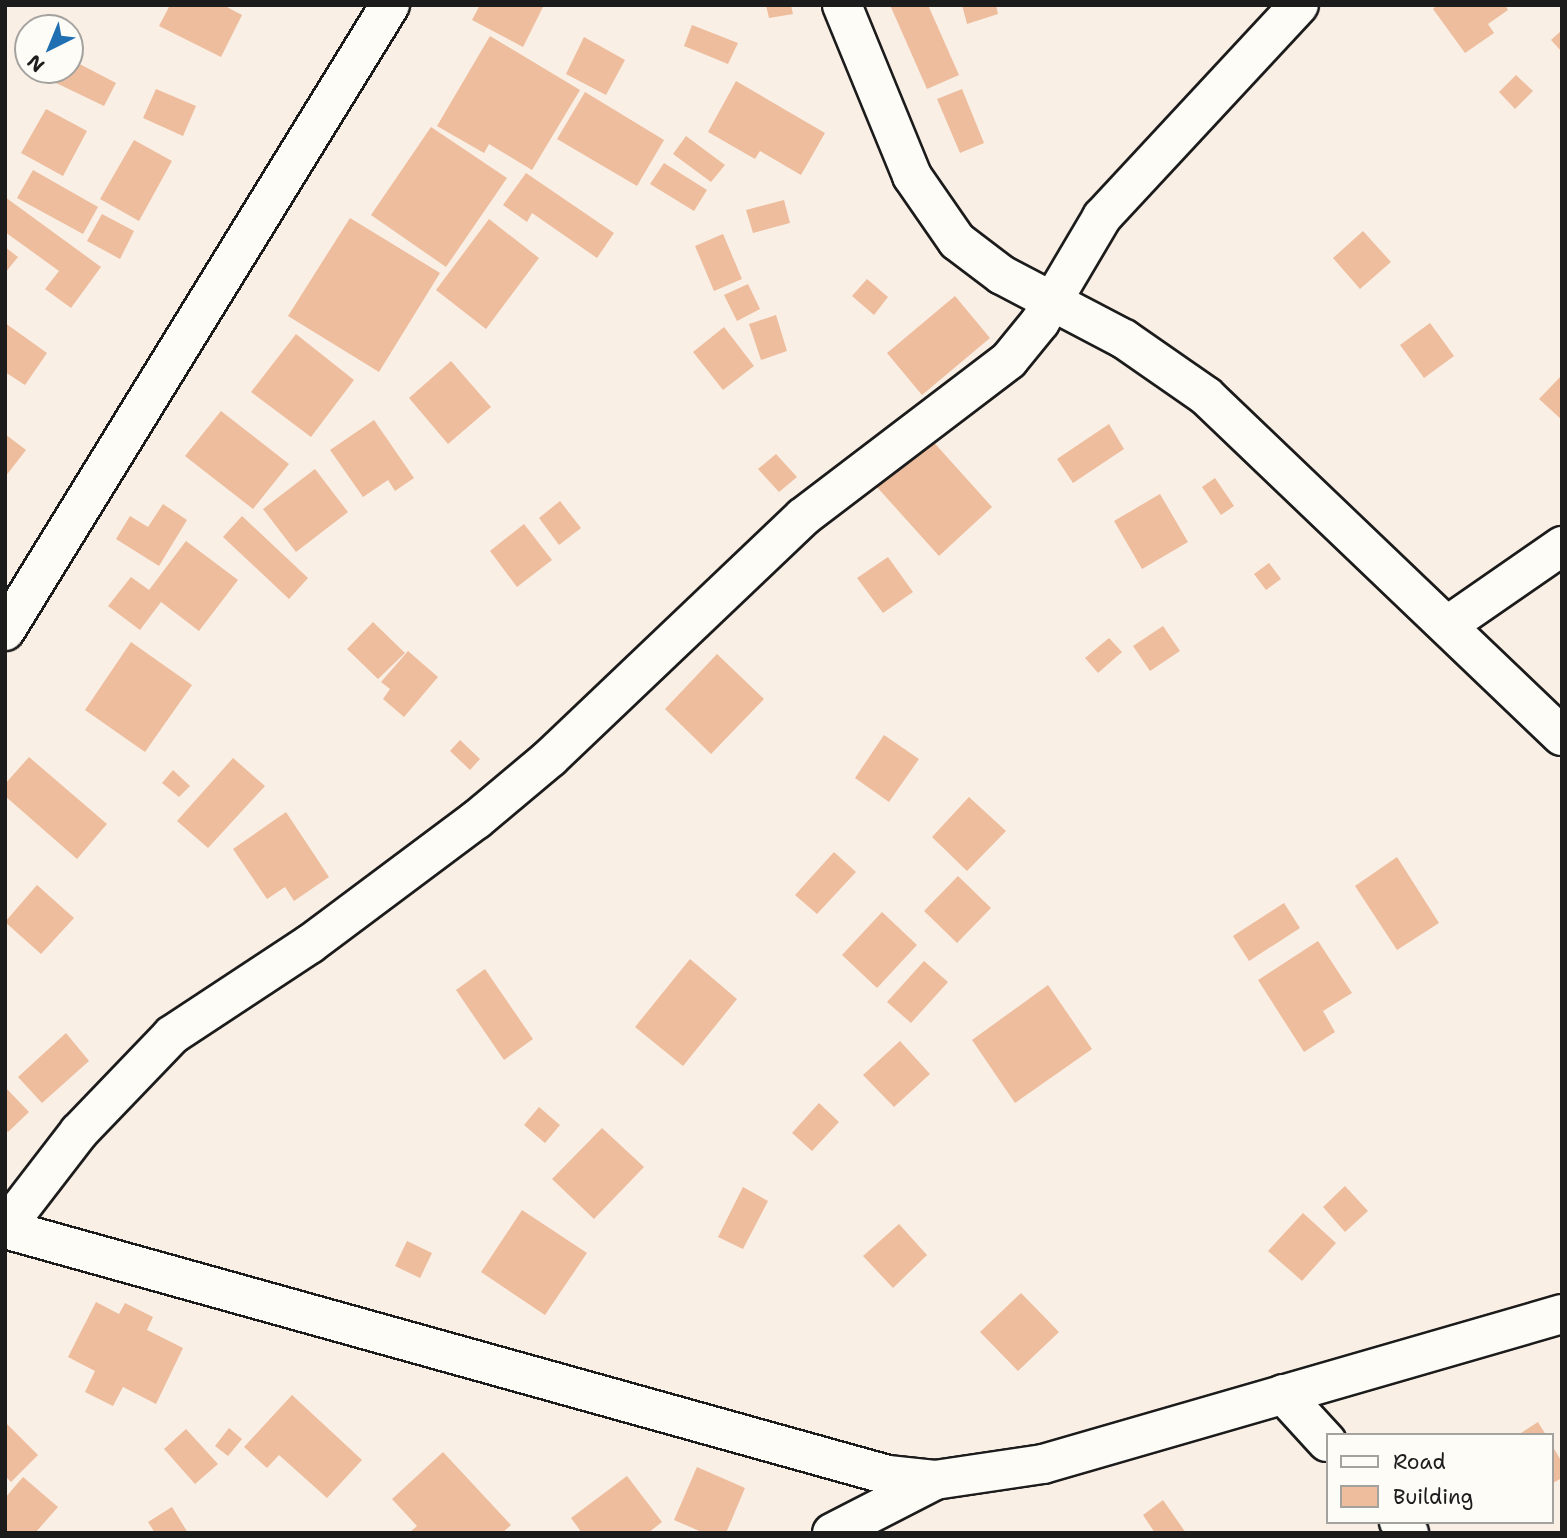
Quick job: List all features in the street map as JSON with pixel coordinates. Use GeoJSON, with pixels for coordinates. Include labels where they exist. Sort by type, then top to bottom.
{"type":"FeatureCollection","features":[{"type":"Feature","properties":{"kind":"street"},"geometry":{"type":"LineString","coordinates":[[5,631],[390,5]]}},
{"type":"Feature","properties":{"kind":"street"},"geometry":{"type":"LineString","coordinates":[[842,5],[912,176],[931,209],[978,260],[1124,339],[1206,396],[1562,736]]}},
{"type":"Feature","properties":{"kind":"street"},"geometry":{"type":"LineString","coordinates":[[1299,5],[1102,218],[1052,299],[1009,360],[803,517],[518,785],[310,944],[172,1035],[79,1132],[5,1228],[888,1475],[935,1480],[1043,1464],[1562,1314]]}},
{"type":"Feature","properties":{"kind":"street"},"geometry":{"type":"LineString","coordinates":[[1448,625],[1562,546]]}},
{"type":"Feature","properties":{"kind":"street"},"geometry":{"type":"LineString","coordinates":[[1283,1394],[1326,1441]]}},
{"type":"Feature","properties":{"kind":"street"},"geometry":{"type":"LineString","coordinates":[[832,1533],[935,1480]]}},
{"type":"Feature","properties":{"kind":"building"},"geometry":{"type":"Polygon","coordinates":[[[170,5],[223,5],[242,15],[221,57],[159,26],[170,5]]]}},
{"type":"Feature","properties":{"kind":"building"},"geometry":{"type":"Polygon","coordinates":[[[480,5],[544,5],[523,47],[472,20],[480,5]]]}},
{"type":"Feature","properties":{"kind":"building"},"geometry":{"type":"Polygon","coordinates":[[[766,5],[791,5],[793,14],[769,18],[766,5]]]}},
{"type":"Feature","properties":{"kind":"building"},"geometry":{"type":"Polygon","coordinates":[[[890,5],[928,5],[959,75],[927,89],[890,5]]]}},
{"type":"Feature","properties":{"kind":"building"},"geometry":{"type":"Polygon","coordinates":[[[962,5],[996,5],[998,14],[967,24],[962,5]]]}},
{"type":"Feature","properties":{"kind":"building"},"geometry":{"type":"Polygon","coordinates":[[[1437,5],[1505,5],[1508,10],[1488,24],[1494,33],[1465,53],[1433,9],[1437,5]]]}},
{"type":"Feature","properties":{"kind":"building"},"geometry":{"type":"Polygon","coordinates":[[[692,25],[738,43],[728,64],[684,46],[692,25]]]}},
{"type":"Feature","properties":{"kind":"building"},"geometry":{"type":"Polygon","coordinates":[[[1562,30],[1562,52],[1551,40],[1562,30]]]}},
{"type":"Feature","properties":{"kind":"building"},"geometry":{"type":"Polygon","coordinates":[[[490,36],[580,90],[532,170],[489,144],[484,153],[437,126],[490,36]]]}},
{"type":"Feature","properties":{"kind":"building"},"geometry":{"type":"Polygon","coordinates":[[[584,37],[625,60],[606,95],[566,74],[584,37]]]}},
{"type":"Feature","properties":{"kind":"building"},"geometry":{"type":"Polygon","coordinates":[[[84,66],[116,83],[104,106],[58,84],[84,84],[84,66]]]}},
{"type":"Feature","properties":{"kind":"building"},"geometry":{"type":"Polygon","coordinates":[[[1516,75],[1533,91],[1515,109],[1499,92],[1516,75]]]}},
{"type":"Feature","properties":{"kind":"building"},"geometry":{"type":"Polygon","coordinates":[[[736,81],[825,133],[801,175],[760,151],[755,159],[708,132],[736,81]]]}},
{"type":"Feature","properties":{"kind":"building"},"geometry":{"type":"Polygon","coordinates":[[[156,89],[196,106],[183,136],[143,118],[156,89]]]}},
{"type":"Feature","properties":{"kind":"building"},"geometry":{"type":"Polygon","coordinates":[[[962,89],[984,143],[960,153],[937,99],[962,89]]]}},
{"type":"Feature","properties":{"kind":"building"},"geometry":{"type":"Polygon","coordinates":[[[585,92],[664,140],[637,186],[557,139],[585,92]]]}},
{"type":"Feature","properties":{"kind":"building"},"geometry":{"type":"Polygon","coordinates":[[[46,109],[87,131],[63,176],[21,153],[46,109]]]}},
{"type":"Feature","properties":{"kind":"building"},"geometry":{"type":"Polygon","coordinates":[[[431,127],[507,178],[446,267],[371,215],[431,127]]]}},
{"type":"Feature","properties":{"kind":"building"},"geometry":{"type":"Polygon","coordinates":[[[686,136],[725,165],[711,182],[673,154],[686,136]]]}},
{"type":"Feature","properties":{"kind":"building"},"geometry":{"type":"Polygon","coordinates":[[[134,140],[172,161],[139,221],[100,199],[134,140]]]}},
{"type":"Feature","properties":{"kind":"building"},"geometry":{"type":"Polygon","coordinates":[[[664,163],[707,190],[694,211],[650,184],[664,163]]]}},
{"type":"Feature","properties":{"kind":"building"},"geometry":{"type":"Polygon","coordinates":[[[33,170],[98,207],[83,234],[17,198],[33,170]]]}},
{"type":"Feature","properties":{"kind":"building"},"geometry":{"type":"Polygon","coordinates":[[[526,173],[614,233],[597,258],[532,213],[527,222],[503,205],[526,173]]]}},
{"type":"Feature","properties":{"kind":"building"},"geometry":{"type":"Polygon","coordinates":[[[5,197],[101,267],[71,308],[45,289],[59,271],[5,232],[5,197]]]}},
{"type":"Feature","properties":{"kind":"building"},"geometry":{"type":"Polygon","coordinates":[[[784,200],[790,223],[753,233],[746,210],[784,200]]]}},
{"type":"Feature","properties":{"kind":"building"},"geometry":{"type":"Polygon","coordinates":[[[102,214],[134,231],[120,259],[87,241],[102,214]]]}},
{"type":"Feature","properties":{"kind":"building"},"geometry":{"type":"Polygon","coordinates":[[[350,218],[440,273],[379,372],[288,316],[350,218]]]}},
{"type":"Feature","properties":{"kind":"building"},"geometry":{"type":"Polygon","coordinates":[[[489,219],[539,258],[486,329],[436,290],[489,219]]]}},
{"type":"Feature","properties":{"kind":"building"},"geometry":{"type":"Polygon","coordinates":[[[1363,231],[1391,262],[1360,289],[1333,258],[1363,231]]]}},
{"type":"Feature","properties":{"kind":"building"},"geometry":{"type":"Polygon","coordinates":[[[723,234],[742,279],[714,291],[695,246],[723,234]]]}},
{"type":"Feature","properties":{"kind":"building"},"geometry":{"type":"Polygon","coordinates":[[[5,247],[18,257],[5,273],[5,247]]]}},
{"type":"Feature","properties":{"kind":"building"},"geometry":{"type":"Polygon","coordinates":[[[867,279],[888,297],[874,315],[852,296],[867,279]]]}},
{"type":"Feature","properties":{"kind":"building"},"geometry":{"type":"Polygon","coordinates":[[[748,284],[760,309],[737,321],[724,295],[748,284]]]}},
{"type":"Feature","properties":{"kind":"building"},"geometry":{"type":"Polygon","coordinates":[[[955,296],[990,338],[922,395],[887,353],[955,296]]]}},
{"type":"Feature","properties":{"kind":"building"},"geometry":{"type":"Polygon","coordinates":[[[776,315],[787,351],[761,360],[749,324],[776,315]]]}},
{"type":"Feature","properties":{"kind":"building"},"geometry":{"type":"Polygon","coordinates":[[[5,323],[47,353],[25,385],[5,372],[5,323]]]}},
{"type":"Feature","properties":{"kind":"building"},"geometry":{"type":"Polygon","coordinates":[[[1430,323],[1454,356],[1424,378],[1400,345],[1430,323]]]}},
{"type":"Feature","properties":{"kind":"building"},"geometry":{"type":"Polygon","coordinates":[[[724,327],[754,366],[723,390],[693,352],[724,327]]]}},
{"type":"Feature","properties":{"kind":"building"},"geometry":{"type":"Polygon","coordinates":[[[296,334],[354,380],[311,437],[251,392],[296,334]]]}},
{"type":"Feature","properties":{"kind":"building"},"geometry":{"type":"Polygon","coordinates":[[[451,361],[491,407],[448,444],[409,398],[451,361]]]}},
{"type":"Feature","properties":{"kind":"building"},"geometry":{"type":"Polygon","coordinates":[[[1562,375],[1562,420],[1539,399],[1562,375]]]}},
{"type":"Feature","properties":{"kind":"building"},"geometry":{"type":"Polygon","coordinates":[[[221,411],[289,464],[253,509],[185,456],[221,411]]]}},
{"type":"Feature","properties":{"kind":"building"},"geometry":{"type":"Polygon","coordinates":[[[374,420],[414,478],[395,491],[388,480],[363,497],[330,450],[374,420]]]}},
{"type":"Feature","properties":{"kind":"building"},"geometry":{"type":"Polygon","coordinates":[[[1109,424],[1124,449],[1073,483],[1057,459],[1109,424]]]}},
{"type":"Feature","properties":{"kind":"building"},"geometry":{"type":"Polygon","coordinates":[[[5,434],[26,450],[5,477],[5,434]]]}},
{"type":"Feature","properties":{"kind":"building"},"geometry":{"type":"Polygon","coordinates":[[[929,437],[992,507],[939,556],[876,486],[929,437]]]}},
{"type":"Feature","properties":{"kind":"building"},"geometry":{"type":"Polygon","coordinates":[[[776,454],[797,477],[779,492],[758,469],[776,454]]]}},
{"type":"Feature","properties":{"kind":"building"},"geometry":{"type":"Polygon","coordinates":[[[315,469],[348,512],[296,552],[263,509],[315,469]]]}},
{"type":"Feature","properties":{"kind":"building"},"geometry":{"type":"Polygon","coordinates":[[[1215,478],[1234,506],[1221,515],[1202,487],[1215,478]]]}},
{"type":"Feature","properties":{"kind":"building"},"geometry":{"type":"Polygon","coordinates":[[[1160,494],[1188,542],[1142,569],[1114,521],[1160,494]]]}},
{"type":"Feature","properties":{"kind":"building"},"geometry":{"type":"Polygon","coordinates":[[[560,501],[581,528],[559,545],[539,518],[560,501]]]}},
{"type":"Feature","properties":{"kind":"building"},"geometry":{"type":"Polygon","coordinates":[[[163,504],[187,520],[159,566],[116,539],[130,516],[148,527],[163,504]]]}},
{"type":"Feature","properties":{"kind":"building"},"geometry":{"type":"Polygon","coordinates":[[[242,516],[308,578],[289,599],[223,537],[242,516]]]}},
{"type":"Feature","properties":{"kind":"building"},"geometry":{"type":"Polygon","coordinates":[[[524,524],[552,560],[517,587],[490,551],[524,524]]]}},
{"type":"Feature","properties":{"kind":"building"},"geometry":{"type":"Polygon","coordinates":[[[186,541],[238,580],[199,631],[161,602],[140,630],[108,606],[131,577],[149,590],[186,541]]]}},
{"type":"Feature","properties":{"kind":"building"},"geometry":{"type":"Polygon","coordinates":[[[888,557],[913,592],[883,613],[857,578],[888,557]]]}},
{"type":"Feature","properties":{"kind":"building"},"geometry":{"type":"Polygon","coordinates":[[[1269,563],[1281,579],[1266,590],[1254,574],[1269,563]]]}},
{"type":"Feature","properties":{"kind":"building"},"geometry":{"type":"Polygon","coordinates":[[[373,622],[405,653],[378,679],[347,649],[373,622]]]}},
{"type":"Feature","properties":{"kind":"building"},"geometry":{"type":"Polygon","coordinates":[[[1163,626],[1180,651],[1150,671],[1133,646],[1163,626]]]}},
{"type":"Feature","properties":{"kind":"building"},"geometry":{"type":"Polygon","coordinates":[[[1109,638],[1122,652],[1098,673],[1085,658],[1109,638]]]}},
{"type":"Feature","properties":{"kind":"building"},"geometry":{"type":"Polygon","coordinates":[[[131,642],[192,685],[145,752],[85,710],[131,642]]]}},
{"type":"Feature","properties":{"kind":"building"},"geometry":{"type":"Polygon","coordinates":[[[408,651],[438,677],[404,717],[383,699],[390,689],[381,682],[408,651]]]}},
{"type":"Feature","properties":{"kind":"building"},"geometry":{"type":"Polygon","coordinates":[[[717,654],[764,699],[711,754],[665,709],[717,654]]]}},
{"type":"Feature","properties":{"kind":"building"},"geometry":{"type":"Polygon","coordinates":[[[884,735],[919,759],[889,802],[855,778],[884,735]]]}},
{"type":"Feature","properties":{"kind":"building"},"geometry":{"type":"Polygon","coordinates":[[[460,740],[480,759],[470,770],[450,751],[460,740]]]}},
{"type":"Feature","properties":{"kind":"building"},"geometry":{"type":"Polygon","coordinates":[[[29,757],[107,824],[77,859],[5,796],[5,784],[29,757]]]}},
{"type":"Feature","properties":{"kind":"building"},"geometry":{"type":"Polygon","coordinates":[[[233,758],[265,786],[208,848],[177,821],[233,758]]]}},
{"type":"Feature","properties":{"kind":"building"},"geometry":{"type":"Polygon","coordinates":[[[173,770],[190,786],[179,797],[162,783],[173,770]]]}},
{"type":"Feature","properties":{"kind":"building"},"geometry":{"type":"Polygon","coordinates":[[[969,797],[1006,831],[967,871],[932,837],[969,797]]]}},
{"type":"Feature","properties":{"kind":"building"},"geometry":{"type":"Polygon","coordinates":[[[286,812],[329,877],[294,901],[285,887],[267,899],[233,849],[286,812]]]}},
{"type":"Feature","properties":{"kind":"building"},"geometry":{"type":"Polygon","coordinates":[[[834,852],[856,872],[817,914],[795,895],[834,852]]]}},
{"type":"Feature","properties":{"kind":"building"},"geometry":{"type":"Polygon","coordinates":[[[1397,857],[1439,923],[1397,950],[1355,886],[1397,857]]]}},
{"type":"Feature","properties":{"kind":"building"},"geometry":{"type":"Polygon","coordinates":[[[958,876],[991,908],[957,943],[924,911],[958,876]]]}},
{"type":"Feature","properties":{"kind":"building"},"geometry":{"type":"Polygon","coordinates":[[[37,885],[74,918],[41,954],[5,922],[37,885]]]}},
{"type":"Feature","properties":{"kind":"building"},"geometry":{"type":"Polygon","coordinates":[[[1284,903],[1300,928],[1249,961],[1233,936],[1284,903]]]}},
{"type":"Feature","properties":{"kind":"building"},"geometry":{"type":"Polygon","coordinates":[[[882,912],[917,945],[877,988],[842,955],[882,912]]]}},
{"type":"Feature","properties":{"kind":"building"},"geometry":{"type":"Polygon","coordinates":[[[1318,941],[1352,993],[1323,1011],[1335,1032],[1304,1052],[1258,980],[1318,941]]]}},
{"type":"Feature","properties":{"kind":"building"},"geometry":{"type":"Polygon","coordinates":[[[690,959],[737,999],[683,1066],[635,1027],[690,959]]]}},
{"type":"Feature","properties":{"kind":"building"},"geometry":{"type":"Polygon","coordinates":[[[924,961],[948,982],[911,1023],[887,1002],[924,961]]]}},
{"type":"Feature","properties":{"kind":"building"},"geometry":{"type":"Polygon","coordinates":[[[485,969],[533,1039],[504,1060],[456,990],[485,969]]]}},
{"type":"Feature","properties":{"kind":"building"},"geometry":{"type":"Polygon","coordinates":[[[1048,985],[1092,1049],[1015,1103],[972,1040],[1048,985]]]}},
{"type":"Feature","properties":{"kind":"building"},"geometry":{"type":"Polygon","coordinates":[[[66,1033],[89,1061],[42,1103],[18,1077],[66,1033]]]}},
{"type":"Feature","properties":{"kind":"building"},"geometry":{"type":"Polygon","coordinates":[[[900,1041],[930,1074],[894,1107],[863,1075],[900,1041]]]}},
{"type":"Feature","properties":{"kind":"building"},"geometry":{"type":"Polygon","coordinates":[[[5,1087],[29,1112],[8,1132],[5,1129],[5,1087]]]}},
{"type":"Feature","properties":{"kind":"building"},"geometry":{"type":"Polygon","coordinates":[[[819,1103],[839,1122],[812,1151],[792,1133],[819,1103]]]}},
{"type":"Feature","properties":{"kind":"building"},"geometry":{"type":"Polygon","coordinates":[[[539,1107],[560,1125],[545,1143],[524,1125],[539,1107]]]}},
{"type":"Feature","properties":{"kind":"building"},"geometry":{"type":"Polygon","coordinates":[[[602,1128],[644,1167],[594,1219],[552,1179],[602,1128]]]}},
{"type":"Feature","properties":{"kind":"building"},"geometry":{"type":"Polygon","coordinates":[[[1345,1186],[1368,1211],[1345,1232],[1323,1207],[1345,1186]]]}},
{"type":"Feature","properties":{"kind":"building"},"geometry":{"type":"Polygon","coordinates":[[[743,1187],[768,1201],[743,1249],[718,1237],[743,1187]]]}},
{"type":"Feature","properties":{"kind":"building"},"geometry":{"type":"Polygon","coordinates":[[[522,1210],[587,1253],[545,1315],[481,1272],[522,1210]]]}},
{"type":"Feature","properties":{"kind":"building"},"geometry":{"type":"Polygon","coordinates":[[[1303,1213],[1336,1243],[1302,1281],[1268,1251],[1303,1213]]]}},
{"type":"Feature","properties":{"kind":"building"},"geometry":{"type":"Polygon","coordinates":[[[899,1224],[927,1255],[893,1288],[863,1256],[899,1224]]]}},
{"type":"Feature","properties":{"kind":"building"},"geometry":{"type":"Polygon","coordinates":[[[407,1241],[432,1253],[420,1278],[395,1266],[407,1241]]]}},
{"type":"Feature","properties":{"kind":"building"},"geometry":{"type":"Polygon","coordinates":[[[1021,1293],[1059,1332],[1018,1371],[980,1332],[1021,1293]]]}},
{"type":"Feature","properties":{"kind":"building"},"geometry":{"type":"Polygon","coordinates":[[[96,1302],[119,1314],[125,1303],[153,1317],[147,1330],[183,1348],[156,1404],[123,1387],[113,1406],[85,1392],[95,1371],[68,1357],[96,1302]]]}},
{"type":"Feature","properties":{"kind":"building"},"geometry":{"type":"Polygon","coordinates":[[[292,1395],[362,1460],[327,1498],[279,1455],[267,1468],[244,1447],[292,1395]]]}},
{"type":"Feature","properties":{"kind":"building"},"geometry":{"type":"Polygon","coordinates":[[[5,1422],[38,1455],[11,1482],[5,1476],[5,1422]]]}},
{"type":"Feature","properties":{"kind":"building"},"geometry":{"type":"Polygon","coordinates":[[[1538,1422],[1545,1433],[1521,1433],[1538,1422]]]}},
{"type":"Feature","properties":{"kind":"building"},"geometry":{"type":"Polygon","coordinates":[[[229,1428],[242,1439],[228,1456],[215,1446],[229,1428]]]}},
{"type":"Feature","properties":{"kind":"building"},"geometry":{"type":"Polygon","coordinates":[[[186,1429],[218,1464],[195,1484],[164,1449],[186,1429]]]}},
{"type":"Feature","properties":{"kind":"building"},"geometry":{"type":"Polygon","coordinates":[[[1553,1447],[1562,1462],[1562,1478],[1553,1483],[1553,1447]]]}},
{"type":"Feature","properties":{"kind":"building"},"geometry":{"type":"Polygon","coordinates":[[[443,1452],[511,1525],[502,1533],[409,1533],[417,1526],[392,1499],[443,1452]]]}},
{"type":"Feature","properties":{"kind":"building"},"geometry":{"type":"Polygon","coordinates":[[[697,1467],[745,1488],[726,1533],[704,1533],[674,1520],[697,1467]]]}},
{"type":"Feature","properties":{"kind":"building"},"geometry":{"type":"Polygon","coordinates":[[[627,1476],[662,1522],[648,1533],[582,1533],[571,1518],[627,1476]]]}},
{"type":"Feature","properties":{"kind":"building"},"geometry":{"type":"Polygon","coordinates":[[[23,1477],[58,1507],[35,1533],[5,1533],[5,1498],[23,1477]]]}},
{"type":"Feature","properties":{"kind":"building"},"geometry":{"type":"Polygon","coordinates":[[[1163,1500],[1186,1533],[1155,1533],[1143,1515],[1163,1500]]]}},
{"type":"Feature","properties":{"kind":"building"},"geometry":{"type":"Polygon","coordinates":[[[172,1507],[188,1533],[155,1533],[148,1522],[172,1507]]]}}]}
